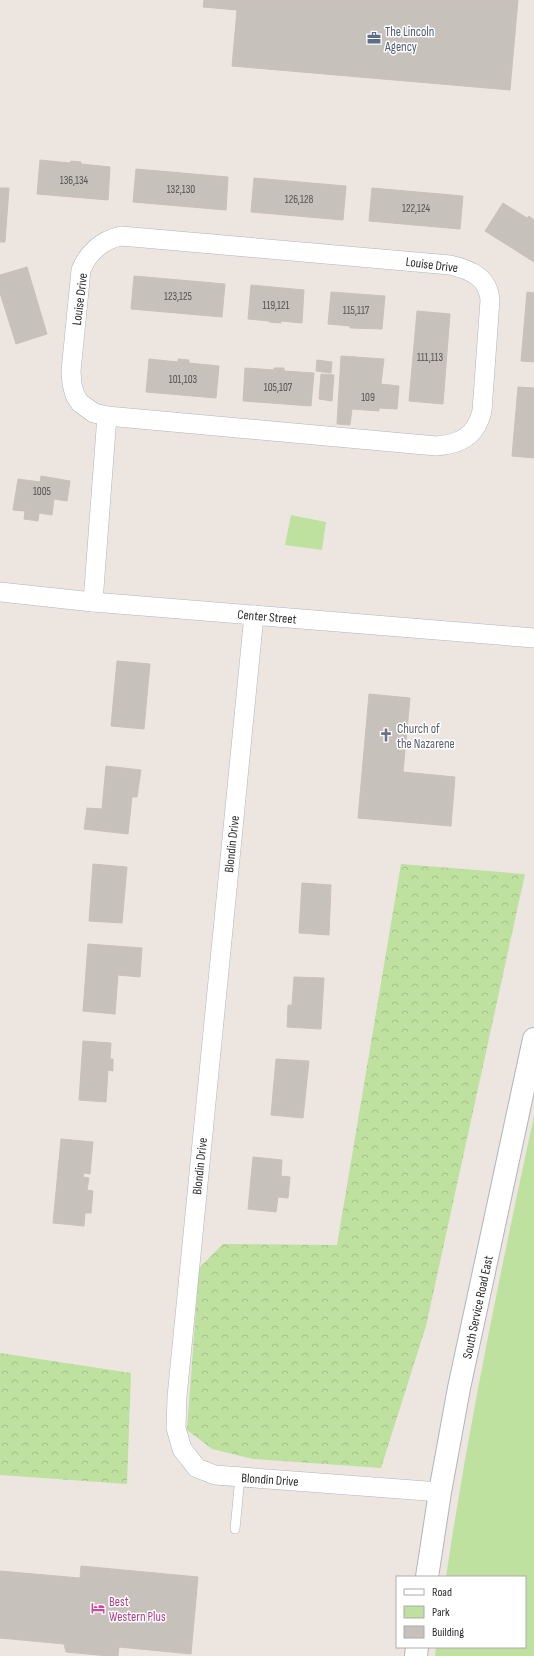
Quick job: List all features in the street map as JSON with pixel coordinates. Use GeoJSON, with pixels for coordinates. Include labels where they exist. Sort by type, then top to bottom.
{"type":"FeatureCollection","features":[{"type":"Feature","properties":{"kind":"main road","name":"South Service Road East"},"geometry":{"type":"LineString","coordinates":[[427,1576],[440,1492],[459,1388],[534,1039]]}},
{"type":"Feature","properties":{"kind":"street","name":"Louise Drive"},"geometry":{"type":"LineString","coordinates":[[127,236],[450,265],[460,267],[476,274],[487,287],[490,300],[482,411],[477,425],[472,432],[458,443],[436,446],[107,416],[94,413],[80,403],[75,396],[71,371],[81,270],[85,260],[93,251],[113,238],[127,236]]}},
{"type":"Feature","properties":{"kind":"street"},"geometry":{"type":"LineString","coordinates":[[93,602],[107,416]]}},
{"type":"Feature","properties":{"kind":"street","name":"Center Street"},"geometry":{"type":"LineString","coordinates":[[0,592],[93,602],[534,638]]}},
{"type":"Feature","properties":{"kind":"street","name":"Blondin Drive"},"geometry":{"type":"LineString","coordinates":[[254,615],[177,1398],[176,1428],[182,1449],[197,1468],[215,1476],[440,1492]]}},
{"type":"Feature","properties":{"kind":"lane"},"geometry":{"type":"LineString","coordinates":[[235,1530],[240,1477]]}},
{"type":"Feature","properties":{"kind":"green space"},"geometry":{"type":"Polygon","coordinates":[[[291,515],[326,522],[322,550],[285,545],[291,515]]]}},
{"type":"Feature","properties":{"kind":"green space"},"geometry":{"type":"Polygon","coordinates":[[[401,864],[525,874],[426,1326],[381,1468],[253,1459],[212,1449],[187,1430],[199,1268],[223,1244],[337,1245],[401,864]]]}},
{"type":"Feature","properties":{"kind":"green space"},"geometry":{"type":"Polygon","coordinates":[[[534,1116],[534,1656],[435,1656],[436,1648],[526,1648],[526,1576],[446,1576],[475,1403],[534,1116]]]}},
{"type":"Feature","properties":{"kind":"green space"},"geometry":{"type":"Polygon","coordinates":[[[0,1353],[131,1373],[127,1484],[0,1475],[0,1353]]]}},
{"type":"Feature","properties":{"kind":"building","name":"The Lincoln Agency"},"geometry":{"type":"Polygon","coordinates":[[[204,0],[518,0],[510,90],[232,66],[237,10],[203,7],[204,0]]]}},
{"type":"Feature","properties":{"kind":"building"},"geometry":{"type":"Polygon","coordinates":[[[40,160],[70,163],[71,161],[81,162],[81,164],[110,167],[108,200],[37,194],[40,160]]]}},
{"type":"Feature","properties":{"kind":"building"},"geometry":{"type":"Polygon","coordinates":[[[136,169],[228,177],[226,210],[133,202],[136,169]]]}},
{"type":"Feature","properties":{"kind":"building"},"geometry":{"type":"Polygon","coordinates":[[[254,178],[346,186],[343,220],[251,212],[254,178]]]}},
{"type":"Feature","properties":{"kind":"building"},"geometry":{"type":"Polygon","coordinates":[[[0,188],[9,188],[5,242],[0,242],[0,188]]]}},
{"type":"Feature","properties":{"kind":"building"},"geometry":{"type":"Polygon","coordinates":[[[372,188],[463,196],[460,229],[369,221],[372,188]]]}},
{"type":"Feature","properties":{"kind":"building"},"geometry":{"type":"Polygon","coordinates":[[[503,203],[527,218],[529,216],[534,220],[534,262],[485,231],[503,203]]]}},
{"type":"Feature","properties":{"kind":"building"},"geometry":{"type":"Polygon","coordinates":[[[27,267],[47,334],[16,344],[0,293],[0,275],[27,267]]]}},
{"type":"Feature","properties":{"kind":"building"},"geometry":{"type":"Polygon","coordinates":[[[134,276],[225,284],[222,317],[131,309],[134,276]]]}},
{"type":"Feature","properties":{"kind":"building"},"geometry":{"type":"Polygon","coordinates":[[[251,285],[304,290],[302,323],[281,321],[281,323],[248,319],[251,285]]]}},
{"type":"Feature","properties":{"kind":"building"},"geometry":{"type":"Polygon","coordinates":[[[331,292],[385,296],[382,329],[350,328],[350,326],[328,324],[331,292]]]}},
{"type":"Feature","properties":{"kind":"building"},"geometry":{"type":"Polygon","coordinates":[[[527,292],[534,293],[534,362],[521,361],[527,292]]]}},
{"type":"Feature","properties":{"kind":"building"},"geometry":{"type":"Polygon","coordinates":[[[417,311],[450,314],[443,404],[409,401],[417,311]]]}},
{"type":"Feature","properties":{"kind":"building"},"geometry":{"type":"Polygon","coordinates":[[[341,356],[384,359],[381,384],[399,386],[397,409],[379,408],[379,411],[352,409],[350,425],[337,424],[341,356]]]}},
{"type":"Feature","properties":{"kind":"building"},"geometry":{"type":"Polygon","coordinates":[[[149,359],[178,362],[178,359],[189,360],[189,363],[219,366],[216,398],[146,392],[149,359]]]}},
{"type":"Feature","properties":{"kind":"building"},"geometry":{"type":"Polygon","coordinates":[[[317,360],[332,362],[331,373],[316,371],[317,360]]]}},
{"type":"Feature","properties":{"kind":"building"},"geometry":{"type":"Polygon","coordinates":[[[245,368],[274,370],[274,368],[284,368],[284,371],[314,373],[311,406],[243,401],[245,368]]]}},
{"type":"Feature","properties":{"kind":"building"},"geometry":{"type":"Polygon","coordinates":[[[321,374],[334,375],[332,401],[319,399],[321,374]]]}},
{"type":"Feature","properties":{"kind":"building"},"geometry":{"type":"Polygon","coordinates":[[[518,387],[534,388],[534,458],[512,456],[518,387]]]}},
{"type":"Feature","properties":{"kind":"building"},"geometry":{"type":"Polygon","coordinates":[[[41,476],[70,481],[67,501],[54,499],[52,515],[39,513],[38,521],[24,519],[25,511],[13,510],[18,479],[40,482],[41,476]]]}},
{"type":"Feature","properties":{"kind":"building"},"geometry":{"type":"Polygon","coordinates":[[[117,661],[150,664],[144,729],[111,726],[117,661]]]}},
{"type":"Feature","properties":{"kind":"building","name":"Church of the Nazarene"},"geometry":{"type":"Polygon","coordinates":[[[369,694],[410,698],[403,772],[455,777],[451,826],[358,818],[369,694]]]}},
{"type":"Feature","properties":{"kind":"building"},"geometry":{"type":"Polygon","coordinates":[[[106,766],[141,770],[137,797],[132,797],[128,834],[84,829],[87,808],[102,809],[106,766]]]}},
{"type":"Feature","properties":{"kind":"building"},"geometry":{"type":"Polygon","coordinates":[[[93,864],[127,867],[122,923],[89,921],[93,864]]]}},
{"type":"Feature","properties":{"kind":"building"},"geometry":{"type":"Polygon","coordinates":[[[302,883],[331,885],[329,935],[299,933],[302,883]]]}},
{"type":"Feature","properties":{"kind":"building"},"geometry":{"type":"Polygon","coordinates":[[[88,944],[142,948],[140,977],[118,975],[115,1014],[83,1011],[88,944]]]}},
{"type":"Feature","properties":{"kind":"building"},"geometry":{"type":"Polygon","coordinates":[[[294,977],[324,978],[321,1029],[287,1027],[288,1005],[292,1005],[294,977]]]}},
{"type":"Feature","properties":{"kind":"building"},"geometry":{"type":"Polygon","coordinates":[[[83,1041],[111,1043],[110,1059],[113,1059],[113,1071],[108,1070],[106,1102],[79,1100],[83,1041]]]}},
{"type":"Feature","properties":{"kind":"building"},"geometry":{"type":"Polygon","coordinates":[[[276,1059],[309,1061],[303,1118],[271,1115],[276,1059]]]}},
{"type":"Feature","properties":{"kind":"building"},"geometry":{"type":"Polygon","coordinates":[[[61,1139],[93,1142],[90,1174],[84,1173],[83,1177],[89,1178],[87,1190],[93,1191],[91,1213],[85,1213],[84,1226],[53,1223],[61,1139]]]}},
{"type":"Feature","properties":{"kind":"building"},"geometry":{"type":"Polygon","coordinates":[[[253,1157],[282,1160],[281,1176],[290,1177],[288,1198],[278,1197],[276,1212],[248,1209],[253,1157]]]}},
{"type":"Feature","properties":{"kind":"building","name":"Best Western Plus"},"geometry":{"type":"Polygon","coordinates":[[[81,1566],[198,1577],[191,1654],[119,1647],[118,1656],[109,1656],[66,1652],[64,1644],[0,1638],[0,1571],[80,1578],[81,1566]]]}},
{"type":"Feature","properties":{"kind":"place","name":"The Lincoln Agency"},"geometry":{"type":"Point","coordinates":[374,38]}},
{"type":"Feature","properties":{"kind":"place","name":"Church of the Nazarene"},"geometry":{"type":"Point","coordinates":[386,735]}},
{"type":"Feature","properties":{"kind":"place","name":"Best Western Plus"},"geometry":{"type":"Point","coordinates":[98,1608]}}]}
